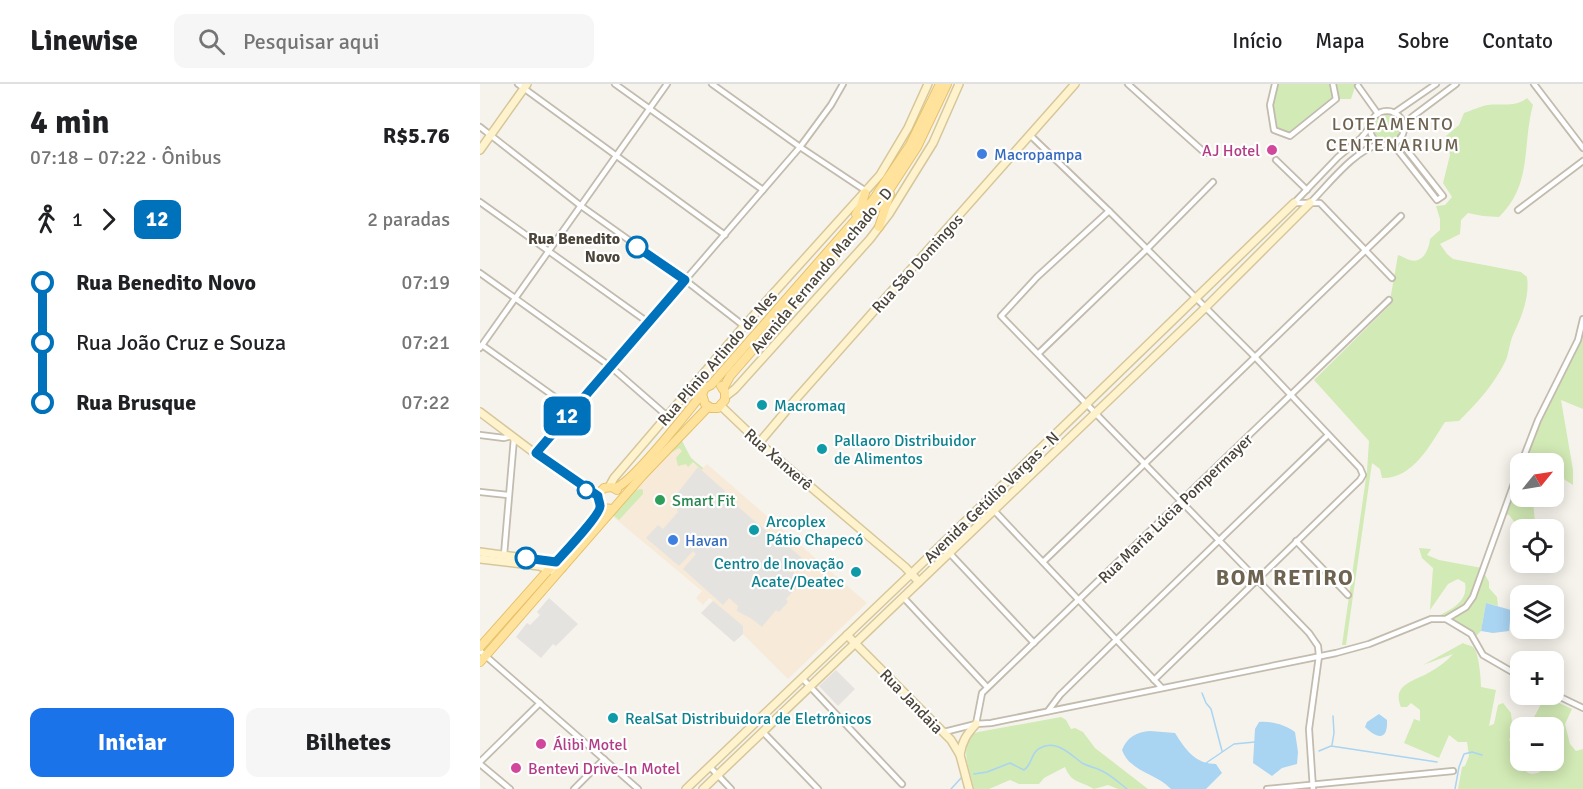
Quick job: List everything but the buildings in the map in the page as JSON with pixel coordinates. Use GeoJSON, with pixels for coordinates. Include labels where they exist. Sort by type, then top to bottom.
{"type":"FeatureCollection","features":[{"type":"Feature","properties":{"kind":"main road","name":"Avenida Fernando Machado - D"},"geometry":{"type":"LineString","coordinates":[[711,385],[873,200],[910,145],[940,84]]}},
{"type":"Feature","properties":{"kind":"main road","name":"Avenida Fernando Machado - D"},"geometry":{"type":"LineString","coordinates":[[724,392],[730,376],[880,204],[917,147],[947,84]]}},
{"type":"Feature","properties":{"kind":"main road"},"geometry":{"type":"LineString","coordinates":[[879,227],[892,187]]}},
{"type":"Feature","properties":{"kind":"main road"},"geometry":{"type":"LineString","coordinates":[[835,244],[861,206],[865,192]]}},
{"type":"Feature","properties":{"kind":"main road"},"geometry":{"type":"LineString","coordinates":[[482,656],[522,614],[599,510],[598,496],[604,488],[624,484],[705,388],[717,385],[724,392],[721,406],[708,407],[703,401],[702,394]]}},
{"type":"Feature","properties":{"kind":"main road"},"geometry":{"type":"LineString","coordinates":[[480,646],[556,569],[708,407]]}},
{"type":"Feature","properties":{"kind":"main road"},"geometry":{"type":"LineString","coordinates":[[612,487],[620,493],[621,500]]}},
{"type":"Feature","properties":{"kind":"main road"},"geometry":{"type":"LineString","coordinates":[[600,505],[606,509],[612,509]]}},
{"type":"Feature","properties":{"kind":"main road"},"geometry":{"type":"LineString","coordinates":[[515,608],[522,614]]}},
{"type":"Feature","properties":{"kind":"street"},"geometry":{"type":"LineString","coordinates":[[615,84],[764,190]]}},
{"type":"Feature","properties":{"kind":"street"},"geometry":{"type":"LineString","coordinates":[[573,410],[481,345],[667,84]]}},
{"type":"Feature","properties":{"kind":"street"},"geometry":{"type":"LineString","coordinates":[[712,84],[865,192]]}},
{"type":"Feature","properties":{"kind":"street"},"geometry":{"type":"LineString","coordinates":[[536,453],[800,147],[831,105],[843,84]]}},
{"type":"Feature","properties":{"kind":"street","name":"Rua Plínio Arlindo de Nes"},"geometry":{"type":"LineString","coordinates":[[612,487],[614,478],[666,415],[880,175],[908,128],[928,84]]}},
{"type":"Feature","properties":{"kind":"street"},"geometry":{"type":"LineString","coordinates":[[724,392],[735,388],[879,227],[933,143],[959,84]]}},
{"type":"Feature","properties":{"kind":"street","name":"Rua São Domingos"},"geometry":{"type":"LineString","coordinates":[[759,443],[1075,84]]}},
{"type":"Feature","properties":{"kind":"street"},"geometry":{"type":"LineString","coordinates":[[1128,84],[1205,153]]}},
{"type":"Feature","properties":{"kind":"street"},"geometry":{"type":"LineString","coordinates":[[1275,84],[1270,105],[1274,130],[1290,136],[1336,99],[1334,84]]}},
{"type":"Feature","properties":{"kind":"street"},"geometry":{"type":"LineString","coordinates":[[1394,113],[1436,84]]}},
{"type":"Feature","properties":{"kind":"street"},"geometry":{"type":"LineString","coordinates":[[1310,203],[1368,148],[1393,144],[1401,137],[1404,126],[1412,117],[1456,84]]}},
{"type":"Feature","properties":{"kind":"street"},"geometry":{"type":"LineString","coordinates":[[1534,84],[1583,148]]}},
{"type":"Feature","properties":{"kind":"street"},"geometry":{"type":"LineString","coordinates":[[480,150],[523,85],[725,235]]}},
{"type":"Feature","properties":{"kind":"street"},"geometry":{"type":"LineString","coordinates":[[1358,86],[1378,114]]}},
{"type":"Feature","properties":{"kind":"street"},"geometry":{"type":"LineString","coordinates":[[1294,203],[1338,157],[1361,138],[1378,114],[1389,111],[1394,113],[1404,126]]}},
{"type":"Feature","properties":{"kind":"street"},"geometry":{"type":"LineString","coordinates":[[480,127],[581,206],[685,280],[744,326]]}},
{"type":"Feature","properties":{"kind":"street"},"geometry":{"type":"LineString","coordinates":[[1370,127],[1373,138],[1382,144]]}},
{"type":"Feature","properties":{"kind":"street"},"geometry":{"type":"LineString","coordinates":[[1030,136],[1109,211],[1255,357],[1360,468],[1363,475],[1154,680]]}},
{"type":"Feature","properties":{"kind":"street"},"geometry":{"type":"LineString","coordinates":[[1393,144],[1437,200],[1443,196],[1406,149],[1401,137]]}},
{"type":"Feature","properties":{"kind":"street"},"geometry":{"type":"LineString","coordinates":[[1276,160],[1307,190]]}},
{"type":"Feature","properties":{"kind":"street"},"geometry":{"type":"LineString","coordinates":[[1518,210],[1583,160]]}},
{"type":"Feature","properties":{"kind":"street"},"geometry":{"type":"LineString","coordinates":[[1039,353],[1213,182]]}},
{"type":"Feature","properties":{"kind":"street"},"geometry":{"type":"LineString","coordinates":[[480,202],[649,323]]}},
{"type":"Feature","properties":{"kind":"street"},"geometry":{"type":"LineString","coordinates":[[1294,203],[1320,203],[1392,278]]}},
{"type":"Feature","properties":{"kind":"street","name":"Avenida Getúlio Vargas - N"},"geometry":{"type":"LineString","coordinates":[[686,789],[942,545],[1294,203]]}},
{"type":"Feature","properties":{"kind":"street","name":"Avenida Getúlio Vargas - N"},"geometry":{"type":"LineString","coordinates":[[703,789],[1205,308],[1310,203]]}},
{"type":"Feature","properties":{"kind":"street"},"geometry":{"type":"LineString","coordinates":[[1109,211],[1037,277],[1001,315],[1309,633],[1318,646],[1319,656],[1309,729],[1313,787]]}},
{"type":"Feature","properties":{"kind":"street"},"geometry":{"type":"LineString","coordinates":[[1043,562],[1401,216]]}},
{"type":"Feature","properties":{"kind":"street"},"geometry":{"type":"LineString","coordinates":[[480,273],[611,367],[666,415]]}},
{"type":"Feature","properties":{"kind":"street","name":"Rua Maria Lúcia Pompermayer"},"geometry":{"type":"LineString","coordinates":[[976,724],[982,693],[987,687],[1389,300]]}},
{"type":"Feature","properties":{"kind":"street"},"geometry":{"type":"LineString","coordinates":[[1525,453],[1538,420],[1578,340],[1583,320]]}},
{"type":"Feature","properties":{"kind":"street","name":"Rua Xanxerê"},"geometry":{"type":"LineString","coordinates":[[721,406],[759,443],[912,573],[919,582]]}},
{"type":"Feature","properties":{"kind":"street"},"geometry":{"type":"LineString","coordinates":[[480,412],[512,437],[598,496]]}},
{"type":"Feature","properties":{"kind":"street"},"geometry":{"type":"LineString","coordinates":[[480,435],[512,437]]}},
{"type":"Feature","properties":{"kind":"street"},"geometry":{"type":"LineString","coordinates":[[1048,711],[1060,695],[1328,435]]}},
{"type":"Feature","properties":{"kind":"street"},"geometry":{"type":"LineString","coordinates":[[503,558],[512,437]]}},
{"type":"Feature","properties":{"kind":"street"},"geometry":{"type":"LineString","coordinates":[[480,492],[507,495]]}},
{"type":"Feature","properties":{"kind":"street"},"geometry":{"type":"LineString","coordinates":[[943,733],[976,724],[1319,656],[1369,644],[1431,619],[1446,619],[1466,607],[1473,597],[1510,494]]}},
{"type":"Feature","properties":{"kind":"street"},"geometry":{"type":"LineString","coordinates":[[986,502],[1161,687]]}},
{"type":"Feature","properties":{"kind":"street"},"geometry":{"type":"LineString","coordinates":[[1296,542],[1348,595]]}},
{"type":"Feature","properties":{"kind":"street"},"geometry":{"type":"LineString","coordinates":[[942,545],[1034,643]]}},
{"type":"Feature","properties":{"kind":"street"},"geometry":{"type":"LineString","coordinates":[[480,552],[556,569]]}},
{"type":"Feature","properties":{"kind":"street"},"geometry":{"type":"LineString","coordinates":[[480,558],[503,558]]}},
{"type":"Feature","properties":{"kind":"street"},"geometry":{"type":"LineString","coordinates":[[902,597],[987,687]]}},
{"type":"Feature","properties":{"kind":"street"},"geometry":{"type":"LineString","coordinates":[[866,633],[874,620],[871,613]]}},
{"type":"Feature","properties":{"kind":"street"},"geometry":{"type":"LineString","coordinates":[[1446,619],[1471,634],[1484,655],[1510,670]]}},
{"type":"Feature","properties":{"kind":"street","name":"Rua Jandaia"},"geometry":{"type":"LineString","coordinates":[[847,635],[943,733],[960,755],[969,789]]}},
{"type":"Feature","properties":{"kind":"street"},"geometry":{"type":"LineString","coordinates":[[482,656],[638,789]]}},
{"type":"Feature","properties":{"kind":"street"},"geometry":{"type":"LineString","coordinates":[[802,678],[902,784]]}},
{"type":"Feature","properties":{"kind":"street"},"geometry":{"type":"LineString","coordinates":[[1564,699],[1583,708]]}},
{"type":"Feature","properties":{"kind":"street"},"geometry":{"type":"LineString","coordinates":[[510,789],[480,763],[540,704]]}},
{"type":"Feature","properties":{"kind":"street"},"geometry":{"type":"LineString","coordinates":[[960,755],[961,745],[967,733],[976,724]]}},
{"type":"Feature","properties":{"kind":"street"},"geometry":{"type":"LineString","coordinates":[[764,732],[818,789]]}},
{"type":"Feature","properties":{"kind":"street"},"geometry":{"type":"LineString","coordinates":[[574,789],[604,759]]}},
{"type":"Feature","properties":{"kind":"street"},"geometry":{"type":"LineString","coordinates":[[710,767],[731,789]]}},
{"type":"Feature","properties":{"kind":"street"},"geometry":{"type":"LineString","coordinates":[[1267,789],[1313,787],[1453,771]]}},
{"type":"Feature","properties":{"kind":"shaded area"},"geometry":{"type":"Polygon","coordinates":[[[681,439],[693,460],[703,468],[707,464],[867,603],[788,679],[743,634],[734,642],[701,613],[713,600],[709,598],[703,605],[696,598],[702,591],[612,516],[681,439]]]}},
{"type":"Feature","properties":{"kind":"shaded area"},"geometry":{"type":"Polygon","coordinates":[[[698,467],[725,491],[723,494],[778,541],[780,539],[802,558],[790,572],[802,581],[786,599],[788,602],[779,612],[776,610],[762,627],[737,611],[738,606],[729,598],[723,605],[683,569],[696,554],[693,551],[679,566],[646,538],[658,525],[663,529],[678,512],[675,504],[680,498],[676,495],[698,467]]]}},
{"type":"Feature","properties":{"kind":"shaded area"},"geometry":{"type":"Polygon","coordinates":[[[549,598],[578,624],[556,646],[553,644],[541,658],[516,637],[527,623],[530,625],[540,615],[537,612],[549,598]]]}},
{"type":"Feature","properties":{"kind":"shaded area"},"geometry":{"type":"Polygon","coordinates":[[[713,601],[743,626],[743,634],[734,642],[701,613],[713,601]]]}},
{"type":"Feature","properties":{"kind":"shaded area"},"geometry":{"type":"Polygon","coordinates":[[[836,670],[855,689],[838,706],[819,686],[836,670]]]}},
{"type":"Feature","properties":{"kind":"green space"},"geometry":{"type":"Polygon","coordinates":[[[1275,84],[1356,84],[1351,99],[1336,99],[1290,136],[1274,130],[1270,105],[1275,84]]]}},
{"type":"Feature","properties":{"kind":"green space"},"geometry":{"type":"Polygon","coordinates":[[[1527,98],[1533,105],[1525,163],[1517,191],[1510,204],[1499,217],[1468,213],[1461,220],[1460,234],[1440,244],[1453,259],[1521,272],[1527,277],[1526,300],[1522,314],[1500,371],[1484,394],[1459,421],[1445,422],[1420,459],[1403,473],[1382,478],[1380,469],[1372,463],[1346,645],[1342,645],[1367,471],[1369,441],[1314,380],[1389,306],[1398,255],[1412,261],[1421,259],[1428,248],[1430,239],[1440,230],[1440,219],[1436,206],[1445,205],[1452,197],[1443,183],[1450,155],[1446,136],[1459,125],[1464,113],[1485,106],[1518,103],[1527,98]]]}},
{"type":"Feature","properties":{"kind":"green space"},"geometry":{"type":"Polygon","coordinates":[[[1387,115],[1396,119],[1400,128],[1396,137],[1387,141],[1378,137],[1374,128],[1378,119],[1387,115]]]}},
{"type":"Feature","properties":{"kind":"green space"},"geometry":{"type":"Polygon","coordinates":[[[1583,319],[1583,409],[1561,400],[1573,470],[1573,485],[1564,478],[1564,453],[1525,453],[1577,338],[1583,319]]]}},
{"type":"Feature","properties":{"kind":"green space"},"geometry":{"type":"Polygon","coordinates":[[[681,439],[691,458],[703,468],[702,470],[693,462],[688,467],[686,464],[678,466],[676,458],[682,451],[679,448],[669,454],[681,439]]]}},
{"type":"Feature","properties":{"kind":"green space"},"geometry":{"type":"Polygon","coordinates":[[[643,490],[643,494],[619,520],[613,515],[635,491],[643,490]]]}},
{"type":"Feature","properties":{"kind":"green space"},"geometry":{"type":"Polygon","coordinates":[[[1510,495],[1510,507],[1534,507],[1535,519],[1512,519],[1509,515],[1503,514],[1510,495]]]}},
{"type":"Feature","properties":{"kind":"green space"},"geometry":{"type":"Polygon","coordinates":[[[1419,548],[1431,549],[1427,555],[1439,560],[1482,568],[1481,573],[1484,573],[1489,582],[1489,588],[1497,597],[1498,606],[1486,603],[1481,631],[1474,638],[1446,619],[1431,619],[1460,602],[1465,583],[1458,579],[1448,584],[1430,610],[1433,568],[1422,558],[1419,548]]]}},
{"type":"Feature","properties":{"kind":"green space"},"geometry":{"type":"Polygon","coordinates":[[[1463,643],[1472,646],[1477,654],[1481,687],[1496,690],[1489,726],[1494,724],[1498,705],[1503,703],[1511,713],[1510,771],[1526,771],[1535,774],[1541,771],[1564,771],[1564,717],[1534,717],[1540,705],[1563,705],[1572,709],[1565,724],[1570,744],[1576,751],[1583,749],[1583,789],[1458,789],[1462,767],[1465,766],[1469,756],[1467,742],[1458,742],[1449,735],[1439,758],[1404,743],[1414,719],[1420,721],[1420,710],[1411,703],[1407,707],[1401,707],[1399,693],[1406,684],[1437,668],[1453,654],[1423,665],[1463,643]]]}},
{"type":"Feature","properties":{"kind":"green space"},"geometry":{"type":"Polygon","coordinates":[[[1061,717],[1066,720],[1071,729],[1075,728],[1083,732],[1095,748],[1148,789],[1118,789],[1108,785],[1094,789],[1073,779],[1065,767],[1044,778],[1039,784],[1019,784],[1010,780],[989,789],[974,789],[966,755],[970,735],[1061,717]]]}},
{"type":"Feature","properties":{"kind":"water"},"geometry":{"type":"Polygon","coordinates":[[[1486,603],[1510,610],[1509,631],[1493,633],[1481,631],[1486,603]]]}},
{"type":"Feature","properties":{"kind":"water"},"geometry":{"type":"Polygon","coordinates":[[[1379,714],[1387,720],[1387,727],[1384,735],[1377,736],[1365,727],[1367,722],[1379,714]]]}},
{"type":"Feature","properties":{"kind":"water"},"geometry":{"type":"Polygon","coordinates":[[[1259,722],[1277,724],[1295,732],[1297,764],[1282,768],[1272,776],[1253,763],[1255,729],[1259,722]]]}},
{"type":"Feature","properties":{"kind":"water"},"geometry":{"type":"Polygon","coordinates":[[[1150,731],[1175,733],[1191,755],[1202,761],[1216,764],[1222,773],[1206,789],[1171,789],[1137,768],[1122,750],[1133,736],[1150,731]]]}},
{"type":"Feature","properties":{"kind":"waterway"},"geometry":{"type":"LineString","coordinates":[[1202,693],[1211,709],[1222,751]]}},
{"type":"Feature","properties":{"kind":"waterway"},"geometry":{"type":"LineString","coordinates":[[1332,745],[1333,716]]}},
{"type":"Feature","properties":{"kind":"waterway"},"geometry":{"type":"LineString","coordinates":[[1206,763],[1234,744],[1255,742]]}},
{"type":"Feature","properties":{"kind":"waterway"},"geometry":{"type":"LineString","coordinates":[[974,774],[987,772],[1010,763],[1024,770],[1037,750],[1052,745],[1084,764],[1107,774],[1127,789]]}},
{"type":"Feature","properties":{"kind":"waterway"},"geometry":{"type":"LineString","coordinates":[[1319,751],[1331,746],[1437,762]]}},
{"type":"Feature","properties":{"kind":"waterway"},"geometry":{"type":"LineString","coordinates":[[1455,789],[1464,754],[1472,752],[1482,755]]}},
{"type":"Feature","properties":{"kind":"waterway"},"geometry":{"type":"LineString","coordinates":[[951,789],[962,777]]}},
{"type":"Feature","properties":{"kind":"bus line","name":"12"},"geometry":{"type":"LineString","coordinates":[[526,558],[556,562],[599,510],[600,505],[598,496],[593,495],[536,453],[685,280],[637,247]]}},
{"type":"Feature","properties":{"kind":"place","name":"AJ Hotel"},"geometry":{"type":"Point","coordinates":[1272,150]}},
{"type":"Feature","properties":{"kind":"place","name":"Macropampa"},"geometry":{"type":"Point","coordinates":[982,154]}},
{"type":"Feature","properties":{"kind":"place","name":"Rua Benedito Novo"},"geometry":{"type":"Point","coordinates":[637,247]}},
{"type":"Feature","properties":{"kind":"place","name":"Macromaq"},"geometry":{"type":"Point","coordinates":[762,405]}},
{"type":"Feature","properties":{"kind":"place","name":"Pallaoro Distribuidor de Alimentos"},"geometry":{"type":"Point","coordinates":[822,449]}},
{"type":"Feature","properties":{"kind":"place","name":"Smart Fit"},"geometry":{"type":"Point","coordinates":[660,500]}},
{"type":"Feature","properties":{"kind":"place","name":"Arcoplex Pátio Chapecó"},"geometry":{"type":"Point","coordinates":[754,530]}},
{"type":"Feature","properties":{"kind":"place","name":"Havan"},"geometry":{"type":"Point","coordinates":[673,540]}},
{"type":"Feature","properties":{"kind":"place","name":"Centro de Inovação Acate/Deatec"},"geometry":{"type":"Point","coordinates":[856,572]}},
{"type":"Feature","properties":{"kind":"place","name":"RealSat Distribuidora de Eletrônicos"},"geometry":{"type":"Point","coordinates":[613,718]}},
{"type":"Feature","properties":{"kind":"place","name":"Álibi Motel"},"geometry":{"type":"Point","coordinates":[541,744]}},
{"type":"Feature","properties":{"kind":"place","name":"Bentevi Drive-In Motel"},"geometry":{"type":"Point","coordinates":[516,768]}},
{"type":"Feature","properties":{"kind":"district","name":"LOTEAMENTO CENTENARIUM"},"geometry":{"type":"Point","coordinates":[1393,134]}},
{"type":"Feature","properties":{"kind":"district","name":"BOM RETIRO"},"geometry":{"type":"Point","coordinates":[1285,577]}}]}
